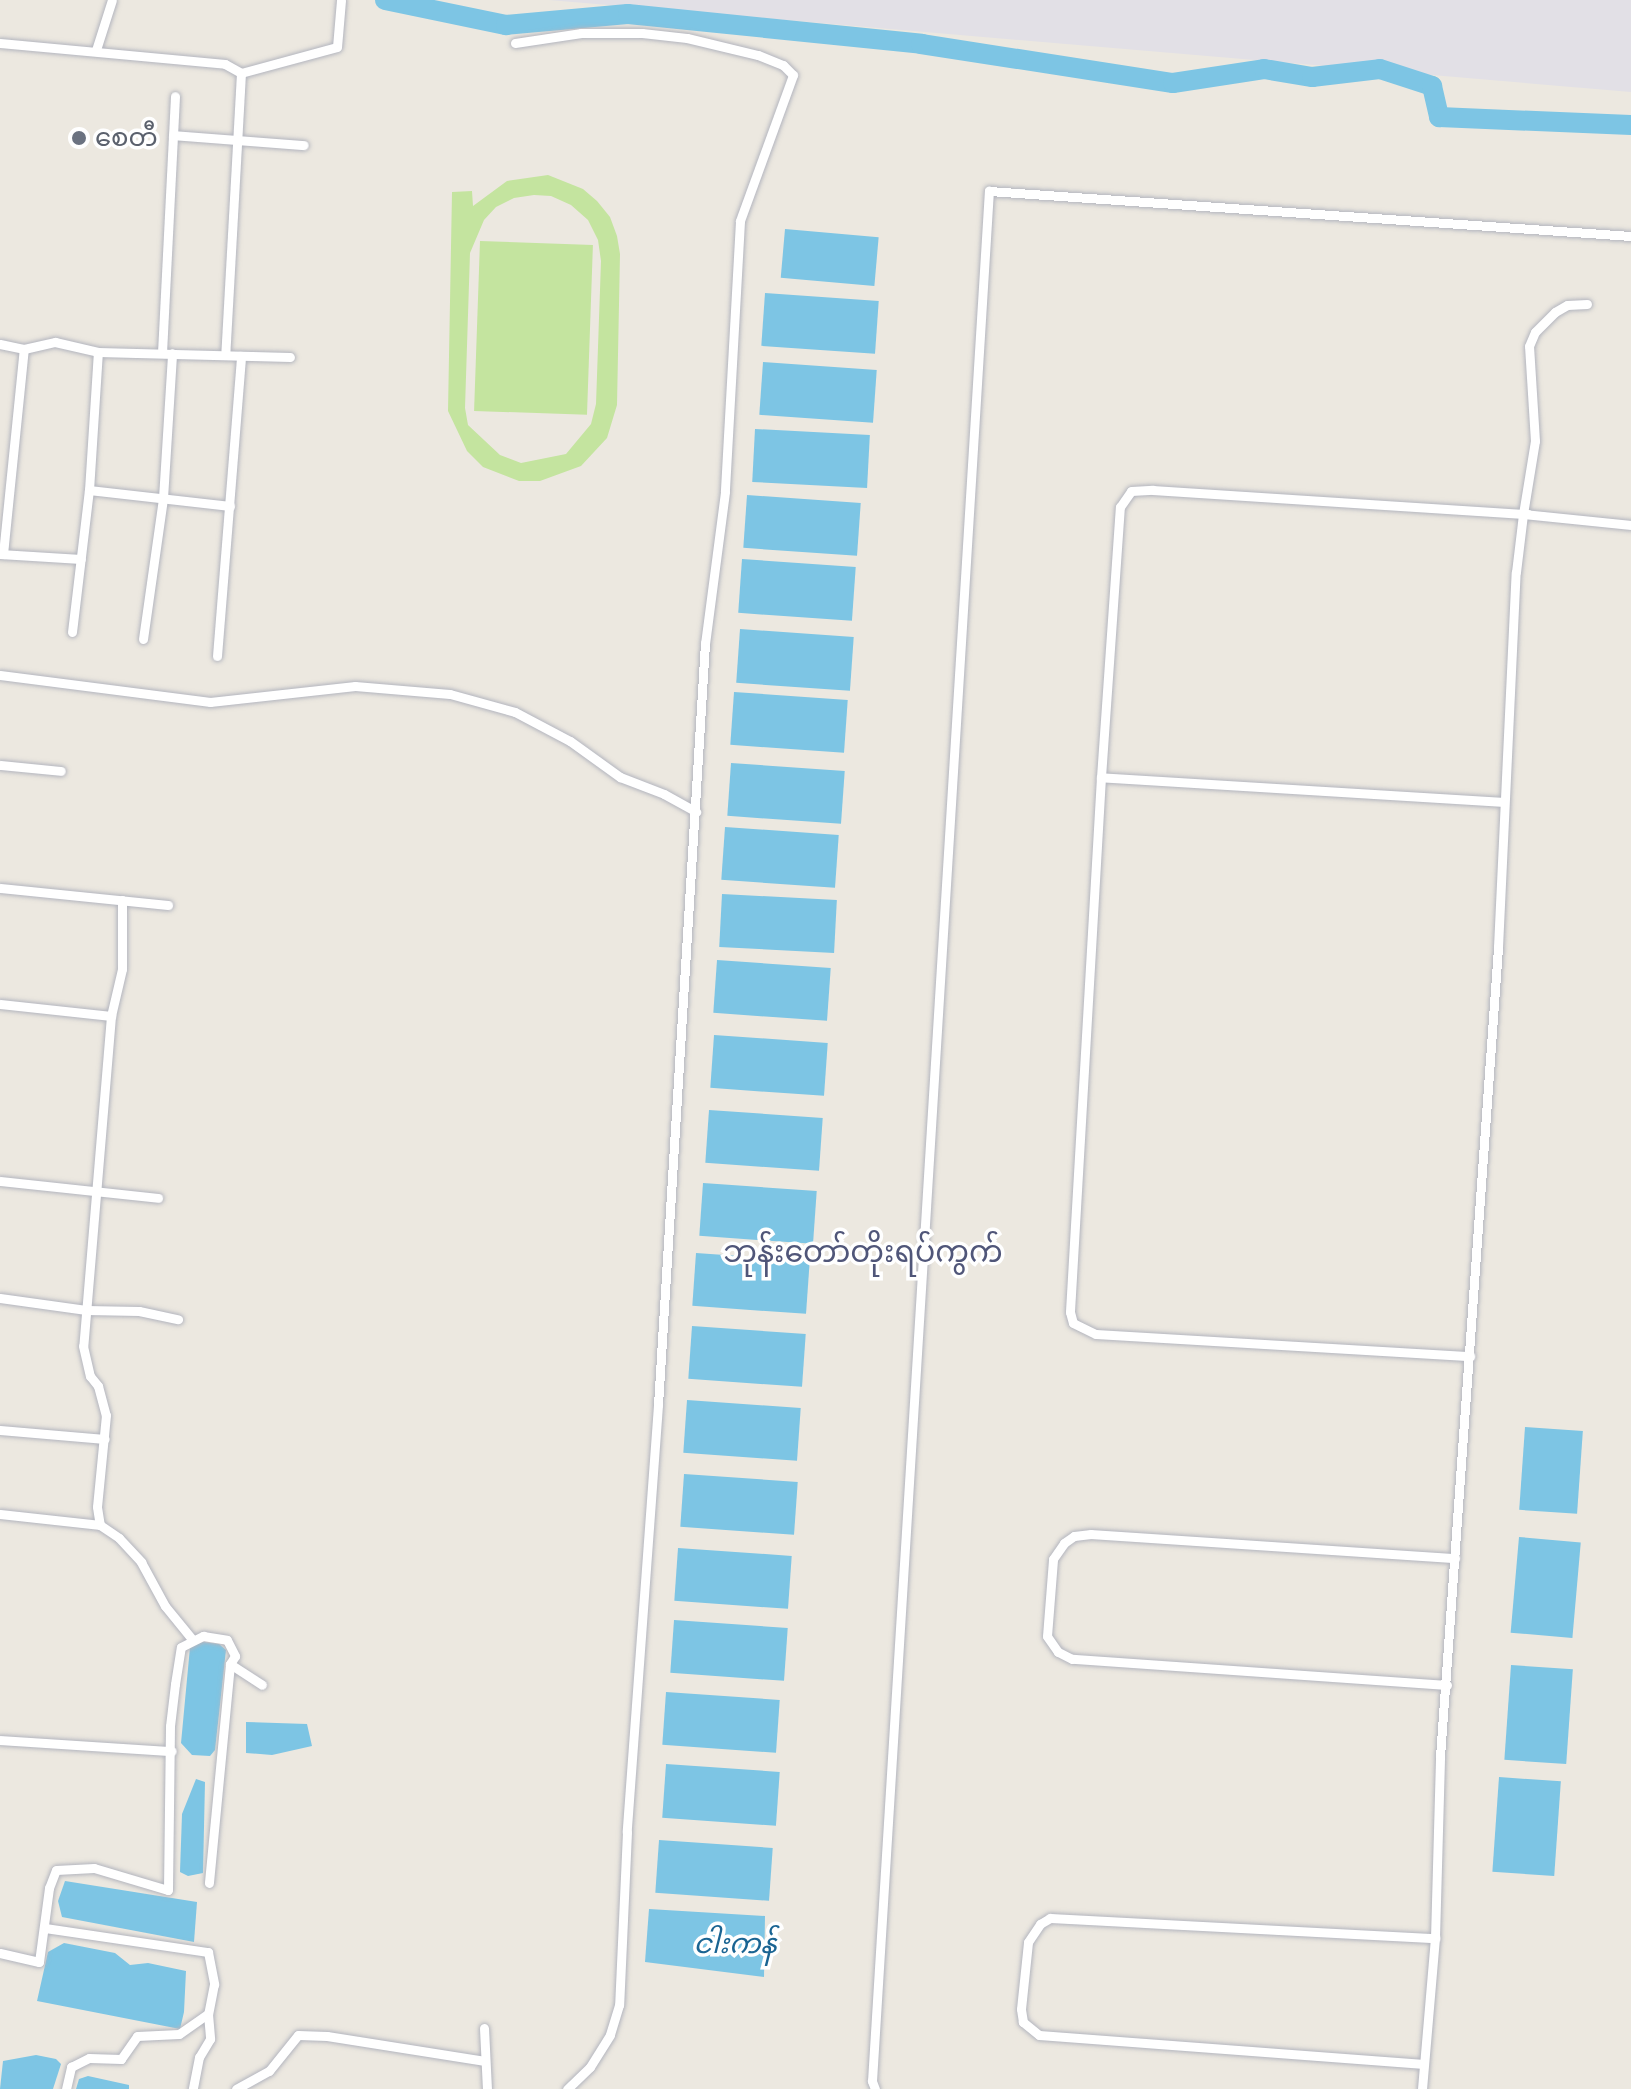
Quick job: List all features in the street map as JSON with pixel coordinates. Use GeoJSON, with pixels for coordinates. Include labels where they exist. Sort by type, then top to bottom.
{"type":"FeatureCollection","features":[{"type":"Feature","properties":{"kind":"street"},"geometry":{"type":"LineString","coordinates":[[96,50],[112,0]]}},
{"type":"Feature","properties":{"kind":"street"},"geometry":{"type":"LineString","coordinates":[[0,43],[225,64],[241,73],[330,50],[340,43],[341,0]]}},
{"type":"Feature","properties":{"kind":"street"},"geometry":{"type":"LineString","coordinates":[[515,43],[581,33],[642,33],[687,38],[758,55],[783,65],[793,75],[740,221],[725,492],[705,643],[627,1832],[619,2005],[610,2035],[567,2089]]}},
{"type":"Feature","properties":{"kind":"street"},"geometry":{"type":"LineString","coordinates":[[225,355],[241,73]]}},
{"type":"Feature","properties":{"kind":"street"},"geometry":{"type":"LineString","coordinates":[[143,639],[163,498],[175,96]]}},
{"type":"Feature","properties":{"kind":"street"},"geometry":{"type":"LineString","coordinates":[[173,135],[304,145]]}},
{"type":"Feature","properties":{"kind":"street"},"geometry":{"type":"LineString","coordinates":[[875,2089],[872,2081],[989,191],[1631,236]]}},
{"type":"Feature","properties":{"kind":"street"},"geometry":{"type":"LineString","coordinates":[[1422,2089],[1435,1938],[1440,1757],[1498,947],[1516,572],[1535,441],[1529,346],[1535,332],[1555,312],[1567,305],[1587,304]]}},
{"type":"Feature","properties":{"kind":"street"},"geometry":{"type":"LineString","coordinates":[[0,344],[24,349],[55,342],[98,352],[290,357]]}},
{"type":"Feature","properties":{"kind":"street"},"geometry":{"type":"LineString","coordinates":[[24,349],[2,554],[81,559]]}},
{"type":"Feature","properties":{"kind":"street"},"geometry":{"type":"LineString","coordinates":[[72,632],[89,490],[98,352]]}},
{"type":"Feature","properties":{"kind":"street"},"geometry":{"type":"LineString","coordinates":[[217,656],[241,356]]}},
{"type":"Feature","properties":{"kind":"street"},"geometry":{"type":"LineString","coordinates":[[89,490],[230,506]]}},
{"type":"Feature","properties":{"kind":"street"},"geometry":{"type":"LineString","coordinates":[[1470,1356],[1096,1334],[1073,1323],[1070,1312],[1120,507],[1131,491],[1153,490],[1523,514],[1631,525]]}},
{"type":"Feature","properties":{"kind":"street"},"geometry":{"type":"LineString","coordinates":[[0,675],[210,702],[355,686],[450,694],[515,712],[570,741],[620,777],[664,794],[696,812]]}},
{"type":"Feature","properties":{"kind":"street"},"geometry":{"type":"LineString","coordinates":[[0,765],[61,771]]}},
{"type":"Feature","properties":{"kind":"street"},"geometry":{"type":"LineString","coordinates":[[1101,777],[1504,802]]}},
{"type":"Feature","properties":{"kind":"street"},"geometry":{"type":"LineString","coordinates":[[0,888],[168,905]]}},
{"type":"Feature","properties":{"kind":"street"},"geometry":{"type":"LineString","coordinates":[[100,1525],[97,1507],[105,1439],[104,1399],[90,1376],[83,1346],[111,1016],[123,958],[122,900]]}},
{"type":"Feature","properties":{"kind":"street"},"geometry":{"type":"LineString","coordinates":[[0,1004],[111,1016]]}},
{"type":"Feature","properties":{"kind":"street"},"geometry":{"type":"LineString","coordinates":[[0,1181],[158,1198]]}},
{"type":"Feature","properties":{"kind":"street"},"geometry":{"type":"LineString","coordinates":[[0,1298],[86,1310],[139,1311],[178,1319]]}},
{"type":"Feature","properties":{"kind":"street"},"geometry":{"type":"LineString","coordinates":[[0,1430],[105,1439]]}},
{"type":"Feature","properties":{"kind":"street"},"geometry":{"type":"LineString","coordinates":[[0,1514],[100,1525],[119,1538],[141,1562],[165,1606],[192,1639]]}},
{"type":"Feature","properties":{"kind":"street"},"geometry":{"type":"LineString","coordinates":[[1447,1685],[1072,1659],[1058,1652],[1047,1636],[1053,1559],[1064,1543],[1074,1536],[1455,1558]]}},
{"type":"Feature","properties":{"kind":"street"},"geometry":{"type":"LineString","coordinates":[[0,1953],[39,1962],[49,1888],[56,1870],[94,1868],[168,1890],[170,1726],[179,1655],[181,1647],[203,1636],[227,1640],[235,1656],[230,1664],[209,1883]]}},
{"type":"Feature","properties":{"kind":"street"},"geometry":{"type":"LineString","coordinates":[[230,1664],[262,1685]]}},
{"type":"Feature","properties":{"kind":"street"},"geometry":{"type":"LineString","coordinates":[[0,1740],[172,1751]]}},
{"type":"Feature","properties":{"kind":"street"},"geometry":{"type":"LineString","coordinates":[[1424,2064],[1039,2035],[1023,2022],[1021,2009],[1028,1942],[1035,1929],[1050,1918],[1435,1938]]}},
{"type":"Feature","properties":{"kind":"street"},"geometry":{"type":"LineString","coordinates":[[45,1928],[208,1952],[214,1984],[208,2014],[210,2039],[199,2057],[193,2089]]}},
{"type":"Feature","properties":{"kind":"street"},"geometry":{"type":"LineString","coordinates":[[66,2089],[71,2067],[89,2058],[121,2059],[137,2036],[179,2034],[208,2014]]}},
{"type":"Feature","properties":{"kind":"street"},"geometry":{"type":"LineString","coordinates":[[484,2028],[487,2089]]}},
{"type":"Feature","properties":{"kind":"street"},"geometry":{"type":"LineString","coordinates":[[236,2089],[269,2071],[298,2035],[327,2036],[485,2061]]}},
{"type":"Feature","properties":{"kind":"shaded area"},"geometry":{"type":"Polygon","coordinates":[[[549,0],[1631,0],[1631,92],[549,0]]]}},
{"type":"Feature","properties":{"kind":"green space"},"geometry":{"type":"Polygon","coordinates":[[[548,175],[583,189],[610,217],[620,254],[617,405],[607,438],[581,466],[540,481],[519,481],[483,467],[467,451],[448,411],[452,192],[472,191],[473,206],[507,181],[548,175]],[[551,196],[514,198],[496,207],[484,220],[470,253],[465,408],[468,425],[500,455],[521,463],[566,454],[591,424],[596,404],[601,261],[598,240],[588,220],[571,205],[551,196]]]}},
{"type":"Feature","properties":{"kind":"green space"},"geometry":{"type":"Polygon","coordinates":[[[480,241],[593,245],[587,415],[474,411],[480,241]]]}},
{"type":"Feature","properties":{"kind":"water"},"geometry":{"type":"Polygon","coordinates":[[[785,229],[879,237],[874,286],[781,278],[785,229]]]}},
{"type":"Feature","properties":{"kind":"water"},"geometry":{"type":"Polygon","coordinates":[[[765,293],[879,301],[875,354],[761,346],[765,293]]]}},
{"type":"Feature","properties":{"kind":"water"},"geometry":{"type":"Polygon","coordinates":[[[763,362],[877,370],[873,423],[759,415],[763,362]]]}},
{"type":"Feature","properties":{"kind":"water"},"geometry":{"type":"Polygon","coordinates":[[[755,429],[870,435],[867,488],[752,482],[755,429]]]}},
{"type":"Feature","properties":{"kind":"water"},"geometry":{"type":"Polygon","coordinates":[[[747,495],[861,503],[857,556],[743,548],[747,495]]]}},
{"type":"Feature","properties":{"kind":"water"},"geometry":{"type":"Polygon","coordinates":[[[742,559],[856,567],[852,621],[738,613],[742,559]]]}},
{"type":"Feature","properties":{"kind":"water"},"geometry":{"type":"Polygon","coordinates":[[[740,629],[854,637],[850,691],[736,683],[740,629]]]}},
{"type":"Feature","properties":{"kind":"water"},"geometry":{"type":"Polygon","coordinates":[[[734,692],[848,700],[844,753],[730,745],[734,692]]]}},
{"type":"Feature","properties":{"kind":"water"},"geometry":{"type":"Polygon","coordinates":[[[731,763],[845,771],[841,824],[727,816],[731,763]]]}},
{"type":"Feature","properties":{"kind":"water"},"geometry":{"type":"Polygon","coordinates":[[[725,827],[839,835],[835,888],[721,880],[725,827]]]}},
{"type":"Feature","properties":{"kind":"water"},"geometry":{"type":"Polygon","coordinates":[[[722,894],[837,900],[834,953],[719,947],[722,894]]]}},
{"type":"Feature","properties":{"kind":"water"},"geometry":{"type":"Polygon","coordinates":[[[717,960],[831,968],[827,1021],[713,1013],[717,960]]]}},
{"type":"Feature","properties":{"kind":"water"},"geometry":{"type":"Polygon","coordinates":[[[714,1035],[828,1043],[824,1096],[710,1088],[714,1035]]]}},
{"type":"Feature","properties":{"kind":"water"},"geometry":{"type":"Polygon","coordinates":[[[709,1110],[823,1118],[819,1171],[705,1163],[709,1110]]]}},
{"type":"Feature","properties":{"kind":"water"},"geometry":{"type":"Polygon","coordinates":[[[703,1183],[817,1191],[813,1244],[699,1236],[703,1183]]]}},
{"type":"Feature","properties":{"kind":"water"},"geometry":{"type":"Polygon","coordinates":[[[696,1253],[810,1261],[806,1314],[692,1306],[696,1253]]]}},
{"type":"Feature","properties":{"kind":"water"},"geometry":{"type":"Polygon","coordinates":[[[692,1326],[806,1334],[802,1387],[688,1379],[692,1326]]]}},
{"type":"Feature","properties":{"kind":"water"},"geometry":{"type":"Polygon","coordinates":[[[687,1400],[801,1408],[797,1461],[683,1453],[687,1400]]]}},
{"type":"Feature","properties":{"kind":"water"},"geometry":{"type":"Polygon","coordinates":[[[1525,1427],[1583,1431],[1577,1514],[1519,1510],[1525,1427]]]}},
{"type":"Feature","properties":{"kind":"water"},"geometry":{"type":"Polygon","coordinates":[[[684,1474],[798,1482],[794,1535],[680,1527],[684,1474]]]}},
{"type":"Feature","properties":{"kind":"water"},"geometry":{"type":"Polygon","coordinates":[[[1519,1537],[1581,1542],[1572,1638],[1511,1633],[1519,1537]]]}},
{"type":"Feature","properties":{"kind":"water"},"geometry":{"type":"Polygon","coordinates":[[[678,1548],[792,1556],[788,1609],[674,1601],[678,1548]]]}},
{"type":"Feature","properties":{"kind":"water"},"geometry":{"type":"Polygon","coordinates":[[[674,1620],[788,1628],[784,1681],[670,1673],[674,1620]]]}},
{"type":"Feature","properties":{"kind":"water"},"geometry":{"type":"Polygon","coordinates":[[[203,1642],[219,1644],[226,1650],[215,1750],[210,1756],[192,1755],[181,1743],[190,1647],[203,1642]]]}},
{"type":"Feature","properties":{"kind":"water"},"geometry":{"type":"Polygon","coordinates":[[[1511,1665],[1573,1669],[1566,1764],[1504,1760],[1511,1665]]]}},
{"type":"Feature","properties":{"kind":"water"},"geometry":{"type":"Polygon","coordinates":[[[666,1692],[780,1700],[776,1753],[662,1745],[666,1692]]]}},
{"type":"Feature","properties":{"kind":"water"},"geometry":{"type":"Polygon","coordinates":[[[246,1722],[307,1724],[312,1746],[272,1755],[246,1753],[246,1722]]]}},
{"type":"Feature","properties":{"kind":"water"},"geometry":{"type":"Polygon","coordinates":[[[666,1764],[780,1772],[776,1826],[662,1818],[666,1764]]]}},
{"type":"Feature","properties":{"kind":"water"},"geometry":{"type":"Polygon","coordinates":[[[1499,1777],[1561,1781],[1554,1876],[1492,1872],[1499,1777]]]}},
{"type":"Feature","properties":{"kind":"water"},"geometry":{"type":"Polygon","coordinates":[[[196,1779],[205,1782],[203,1873],[188,1876],[180,1872],[182,1814],[196,1779]]]}},
{"type":"Feature","properties":{"kind":"water","name":"ငါးကန်"},"geometry":{"type":"Polygon","coordinates":[[[659,1840],[773,1848],[769,1901],[655,1893],[659,1840]]]}},
{"type":"Feature","properties":{"kind":"water"},"geometry":{"type":"Polygon","coordinates":[[[65,1881],[197,1902],[194,1942],[62,1917],[58,1901],[65,1881]]]}},
{"type":"Feature","properties":{"kind":"water","name":"ငါးကန်"},"geometry":{"type":"Polygon","coordinates":[[[649,1909],[765,1916],[764,1977],[645,1962],[649,1909]]]}},
{"type":"Feature","properties":{"kind":"water"},"geometry":{"type":"Polygon","coordinates":[[[64,1943],[115,1953],[130,1965],[148,1963],[186,1971],[180,2029],[37,2001],[48,1952],[64,1943]]]}},
{"type":"Feature","properties":{"kind":"water"},"geometry":{"type":"Polygon","coordinates":[[[36,2055],[56,2059],[61,2064],[53,2089],[0,2089],[3,2061],[36,2055]]]}},
{"type":"Feature","properties":{"kind":"water"},"geometry":{"type":"Polygon","coordinates":[[[88,2076],[129,2085],[129,2089],[76,2089],[79,2079],[88,2076]]]}},
{"type":"Feature","properties":{"kind":"waterway"},"geometry":{"type":"LineString","coordinates":[[385,0],[506,25],[628,14],[921,44],[1173,83],[1264,69],[1312,77],[1380,69],[1432,86],[1439,117],[1631,125]]}},
{"type":"Feature","properties":{"kind":"place","name":"စေတီ"},"geometry":{"type":"Point","coordinates":[79,138]}},
{"type":"Feature","properties":{"kind":"district","name":"ဘုန်းတော်တိုးရပ်ကွက်"},"geometry":{"type":"Point","coordinates":[863,1253]}}]}
